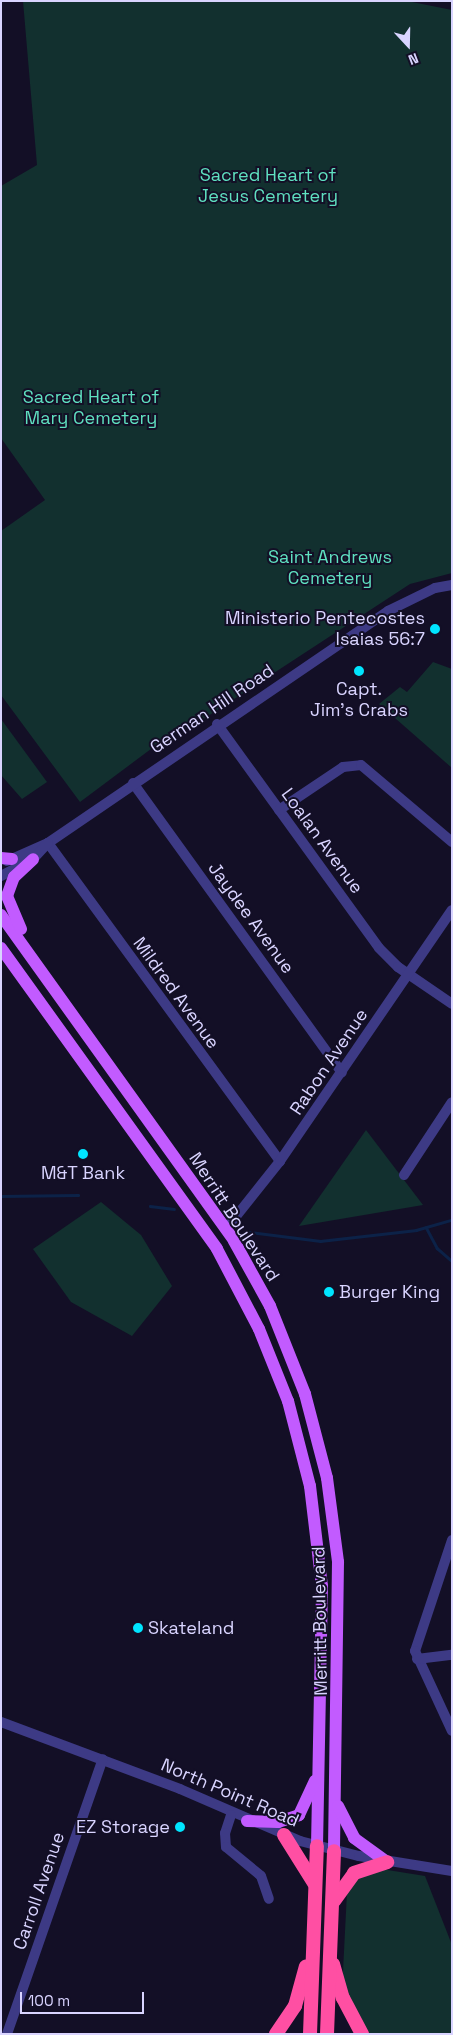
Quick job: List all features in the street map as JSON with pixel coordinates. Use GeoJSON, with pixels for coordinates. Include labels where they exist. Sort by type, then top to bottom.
{"type":"FeatureCollection","features":[{"type":"Feature","properties":{"kind":"highway"},"geometry":{"type":"LineString","coordinates":[[284,1835],[316,1887]]}},
{"type":"Feature","properties":{"kind":"highway"},"geometry":{"type":"LineString","coordinates":[[310,2034],[317,1846]]}},
{"type":"Feature","properties":{"kind":"highway"},"geometry":{"type":"LineString","coordinates":[[327,2034],[334,1851]]}},
{"type":"Feature","properties":{"kind":"highway"},"geometry":{"type":"LineString","coordinates":[[333,1904],[350,1875],[387,1862]]}},
{"type":"Feature","properties":{"kind":"highway"},"geometry":{"type":"LineString","coordinates":[[276,2034],[295,2006],[314,1939]]}},
{"type":"Feature","properties":{"kind":"highway"},"geometry":{"type":"LineString","coordinates":[[330,1954],[343,1998],[362,2034]]}},
{"type":"Feature","properties":{"kind":"main road"},"geometry":{"type":"LineString","coordinates":[[33,859],[14,876],[8,905],[52,973],[48,981]]}},
{"type":"Feature","properties":{"kind":"main road","name":"Merritt Boulevard"},"geometry":{"type":"LineString","coordinates":[[1,916],[226,1229],[258,1282],[305,1394],[329,1489],[339,1586],[334,1851]]}},
{"type":"Feature","properties":{"kind":"main road","name":"Merritt Boulevard"},"geometry":{"type":"LineString","coordinates":[[3,951],[210,1238],[272,1358],[307,1470],[319,1546],[323,1609],[317,1846]]}},
{"type":"Feature","properties":{"kind":"main road"},"geometry":{"type":"LineString","coordinates":[[184,1200],[192,1203],[212,1229],[226,1229]]}},
{"type":"Feature","properties":{"kind":"main road"},"geometry":{"type":"LineString","coordinates":[[210,1238],[222,1239],[258,1282]]}},
{"type":"Feature","properties":{"kind":"main road"},"geometry":{"type":"LineString","coordinates":[[247,1821],[278,1822],[300,1815],[314,1788],[319,1762]]}},
{"type":"Feature","properties":{"kind":"main road"},"geometry":{"type":"LineString","coordinates":[[336,1801],[354,1838],[387,1862]]}},
{"type":"Feature","properties":{"kind":"street","name":"German Hill Road"},"geometry":{"type":"LineString","coordinates":[[5,860],[48,842],[218,724],[388,611],[435,588],[452,585]]}},
{"type":"Feature","properties":{"kind":"street","name":"Loalan Avenue"},"geometry":{"type":"LineString","coordinates":[[218,724],[379,948],[406,973],[452,1004]]}},
{"type":"Feature","properties":{"kind":"street"},"geometry":{"type":"LineString","coordinates":[[280,810],[343,767],[361,765],[452,842]]}},
{"type":"Feature","properties":{"kind":"street","name":"Jaydee Avenue"},"geometry":{"type":"LineString","coordinates":[[133,783],[342,1073]]}},
{"type":"Feature","properties":{"kind":"street","name":"German Hill Road"},"geometry":{"type":"LineString","coordinates":[[1,876],[33,859],[48,842]]}},
{"type":"Feature","properties":{"kind":"street","name":"Mildred Avenue"},"geometry":{"type":"LineString","coordinates":[[48,842],[280,1161]]}},
{"type":"Feature","properties":{"kind":"street","name":"Rabon Avenue"},"geometry":{"type":"LineString","coordinates":[[226,1229],[280,1161],[342,1073],[406,973],[452,910]]}},
{"type":"Feature","properties":{"kind":"street"},"geometry":{"type":"LineString","coordinates":[[404,1175],[452,1102]]}},
{"type":"Feature","properties":{"kind":"street"},"geometry":{"type":"LineString","coordinates":[[452,1540],[417,1635],[417,1658],[452,1731]]}},
{"type":"Feature","properties":{"kind":"street"},"geometry":{"type":"LineString","coordinates":[[417,1658],[452,1655]]}},
{"type":"Feature","properties":{"kind":"street","name":"North Point Road"},"geometry":{"type":"LineString","coordinates":[[1,1722],[103,1759],[231,1815],[317,1846],[387,1862],[452,1871]]}},
{"type":"Feature","properties":{"kind":"street","name":"Carroll Avenue"},"geometry":{"type":"LineString","coordinates":[[6,2034],[103,1759]]}},
{"type":"Feature","properties":{"kind":"street"},"geometry":{"type":"LineString","coordinates":[[231,1815],[225,1833],[226,1847],[261,1876],[269,1899]]}},
{"type":"Feature","properties":{"kind":"green space"},"geometry":{"type":"Polygon","coordinates":[[[23,1],[407,1],[452,10],[452,573],[410,584],[205,718],[163,740],[80,802],[1,695],[1,531],[45,500],[1,438],[1,186],[37,165],[23,1]]]}},
{"type":"Feature","properties":{"kind":"green space"},"geometry":{"type":"Polygon","coordinates":[[[433,662],[452,669],[452,768],[379,704],[400,687],[407,692],[433,662]]]}},
{"type":"Feature","properties":{"kind":"green space"},"geometry":{"type":"Polygon","coordinates":[[[1,719],[47,782],[22,799],[1,775],[1,719]]]}},
{"type":"Feature","properties":{"kind":"green space"},"geometry":{"type":"Polygon","coordinates":[[[366,1130],[423,1205],[299,1226],[366,1130]]]}},
{"type":"Feature","properties":{"kind":"green space"},"geometry":{"type":"Polygon","coordinates":[[[101,1202],[141,1235],[172,1286],[132,1336],[71,1302],[33,1249],[101,1202]]]}},
{"type":"Feature","properties":{"kind":"green space"},"geometry":{"type":"Polygon","coordinates":[[[375,1868],[425,1876],[452,1945],[452,2034],[367,2034],[342,1991],[347,1892],[351,1880],[375,1868]]]}},
{"type":"Feature","properties":{"kind":"waterway"},"geometry":{"type":"LineString","coordinates":[[1,1196],[78,1195]]}},
{"type":"Feature","properties":{"kind":"waterway"},"geometry":{"type":"LineString","coordinates":[[150,1206],[174,1209]]}},
{"type":"Feature","properties":{"kind":"waterway"},"geometry":{"type":"LineString","coordinates":[[249,1232],[320,1241],[416,1230],[452,1220]]}},
{"type":"Feature","properties":{"kind":"waterway"},"geometry":{"type":"LineString","coordinates":[[426,1227],[437,1248],[452,1261]]}},
{"type":"Feature","properties":{"kind":"place","name":"Ministerio Pentecostes Isaias 56:7"},"geometry":{"type":"Point","coordinates":[435,629]}},
{"type":"Feature","properties":{"kind":"place","name":"Capt. Jim's Crabs"},"geometry":{"type":"Point","coordinates":[359,671]}},
{"type":"Feature","properties":{"kind":"place","name":"M&T Bank"},"geometry":{"type":"Point","coordinates":[83,1154]}},
{"type":"Feature","properties":{"kind":"place","name":"Burger King"},"geometry":{"type":"Point","coordinates":[329,1292]}},
{"type":"Feature","properties":{"kind":"place","name":"Skateland"},"geometry":{"type":"Point","coordinates":[138,1628]}},
{"type":"Feature","properties":{"kind":"place","name":"EZ Storage"},"geometry":{"type":"Point","coordinates":[180,1827]}},
{"type":"Feature","properties":{"kind":"park label","name":"Sacred Heart of Jesus Cemetery"},"geometry":{"type":"Point","coordinates":[268,186]}},
{"type":"Feature","properties":{"kind":"park label","name":"Sacred Heart of Mary Cemetery"},"geometry":{"type":"Point","coordinates":[91,408]}},
{"type":"Feature","properties":{"kind":"park label","name":"Saint Andrews Cemetery"},"geometry":{"type":"Point","coordinates":[330,568]}}]}
